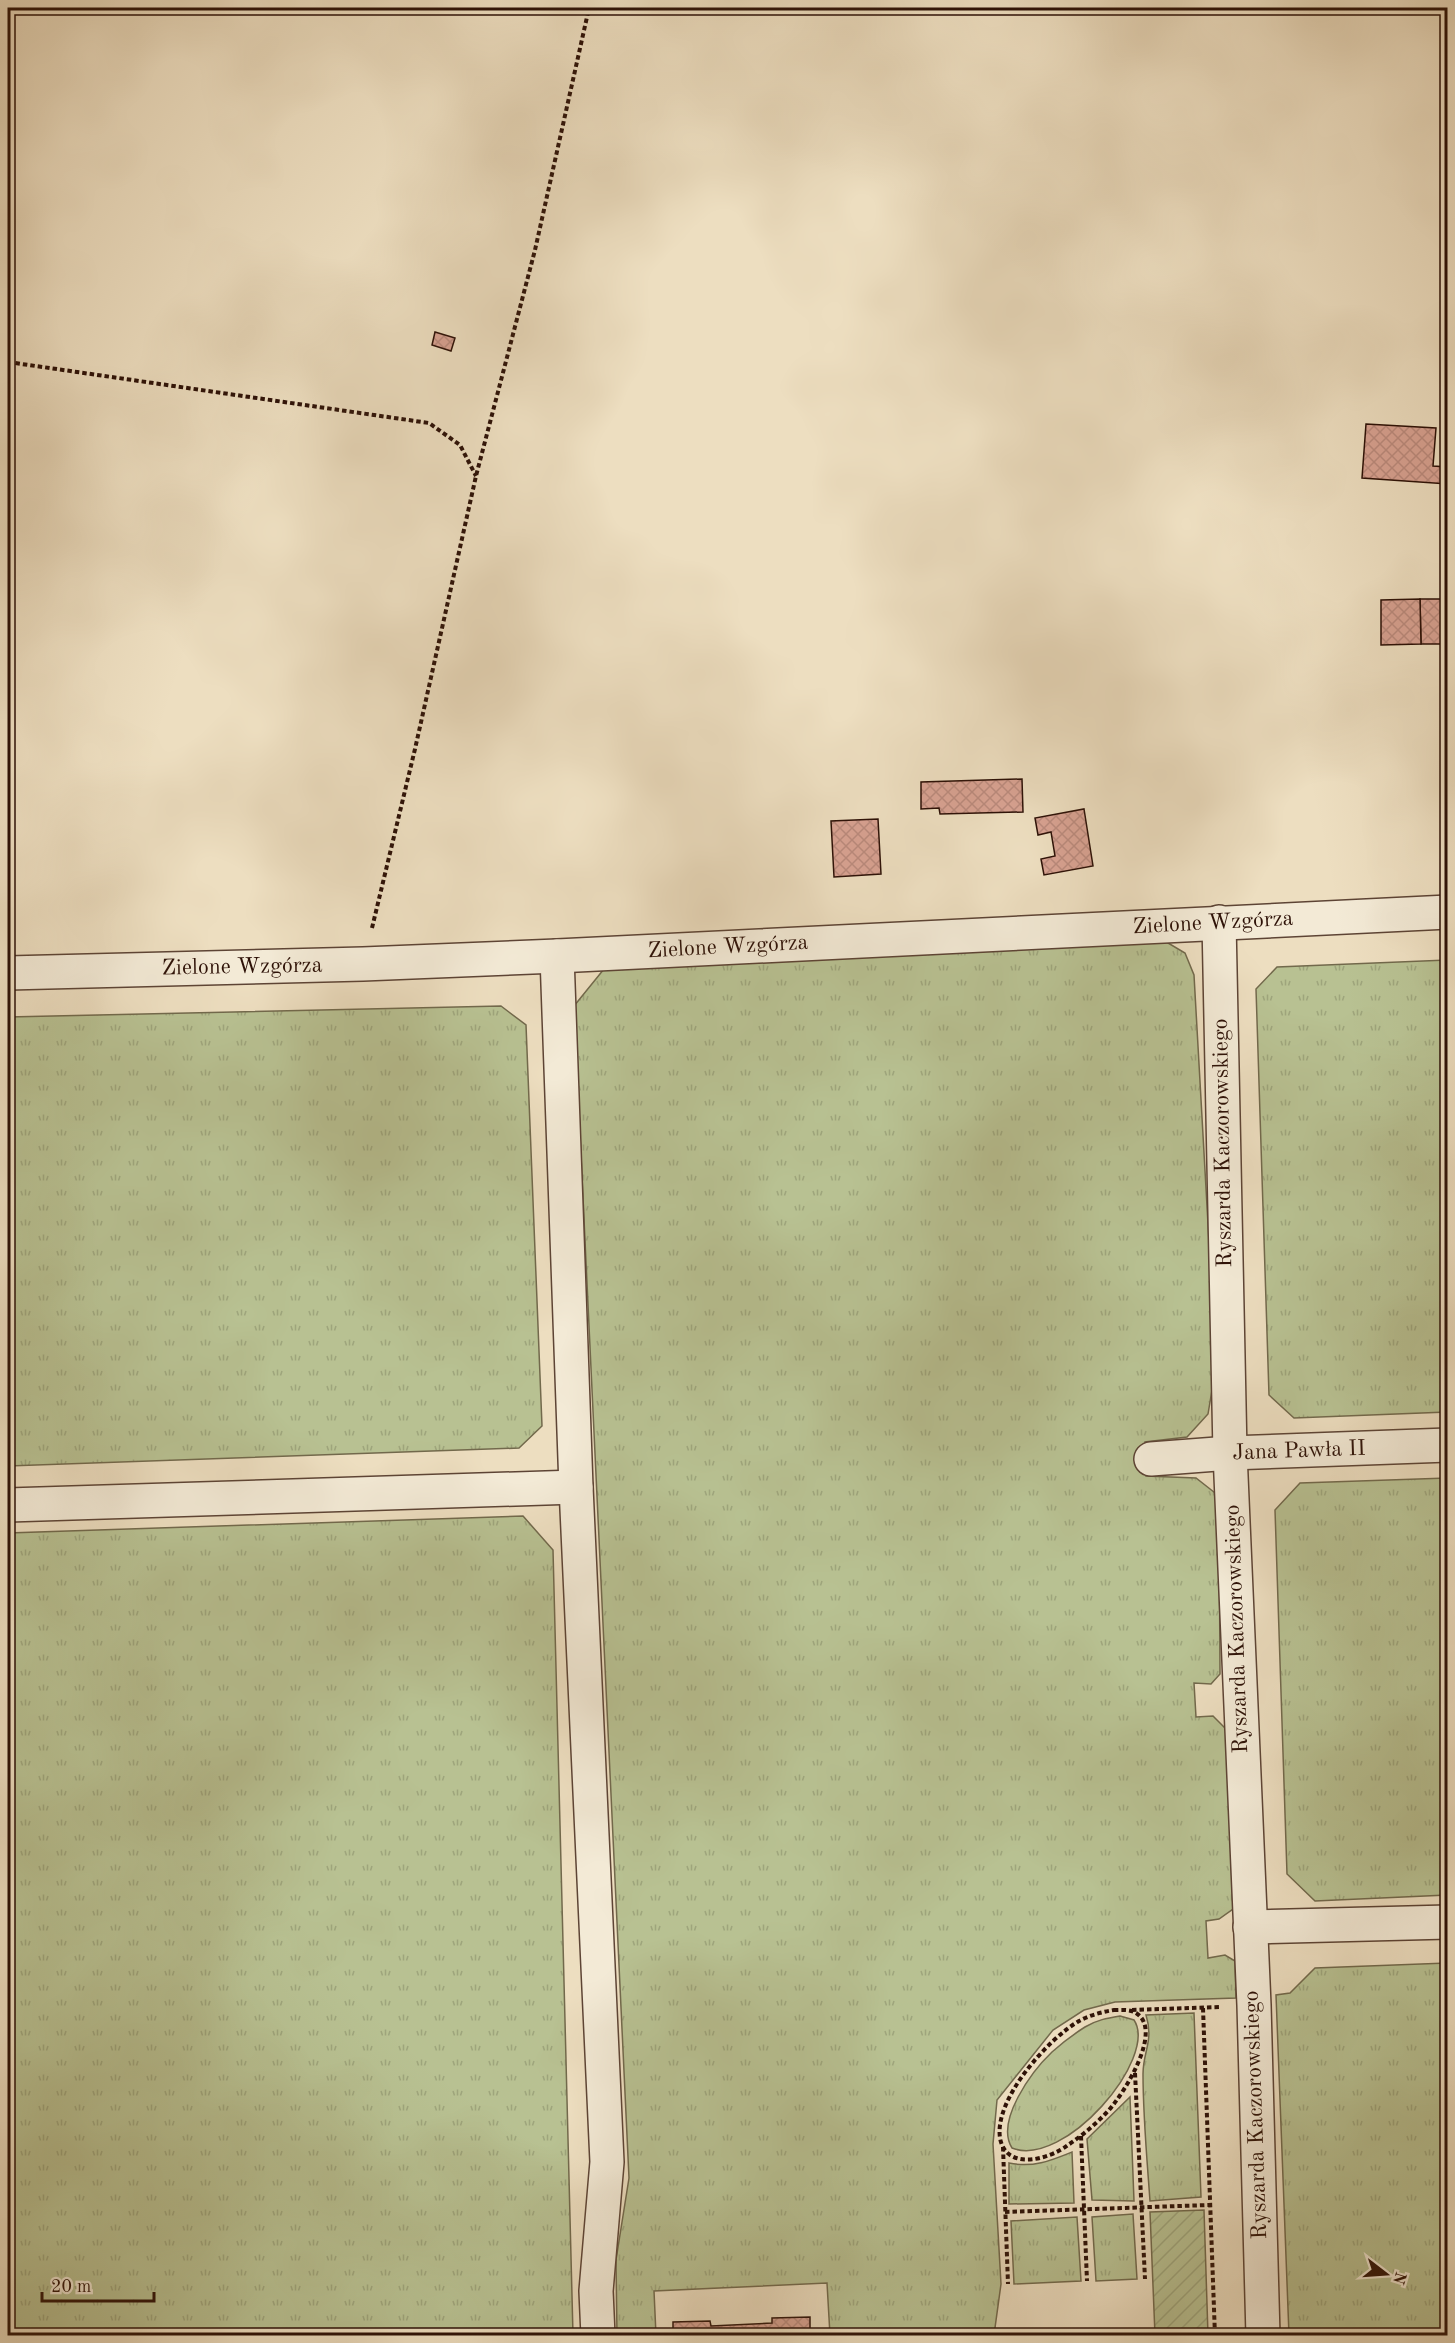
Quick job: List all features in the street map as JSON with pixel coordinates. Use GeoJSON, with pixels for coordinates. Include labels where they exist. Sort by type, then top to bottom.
{"type":"FeatureCollection","features":[{"type":"Feature","properties":{"kind":"street","name":"Zielone Wzgórza"},"geometry":{"type":"LineString","coordinates":[[8,973],[363,964],[557,956],[1448,912]]}},
{"type":"Feature","properties":{"kind":"street","name":"Ryszarda Kaczorowskiego"},"geometry":{"type":"LineString","coordinates":[[1219,922],[1230,1453],[1250,1927],[1263,2336]]}},
{"type":"Feature","properties":{"kind":"street"},"geometry":{"type":"LineString","coordinates":[[557,956],[576,1487],[607,2162],[596,2291],[597,2336]]}},
{"type":"Feature","properties":{"kind":"street","name":"Jana Pawła II"},"geometry":{"type":"LineString","coordinates":[[1151,1459],[1230,1453],[1448,1445]]}},
{"type":"Feature","properties":{"kind":"street"},"geometry":{"type":"LineString","coordinates":[[8,1505],[576,1487]]}},
{"type":"Feature","properties":{"kind":"street"},"geometry":{"type":"LineString","coordinates":[[1250,1927],[1448,1922]]}},
{"type":"Feature","properties":{"kind":"path"},"geometry":{"type":"LineString","coordinates":[[363,964],[415,749],[476,476],[535,250],[589,8]]}},
{"type":"Feature","properties":{"kind":"path"},"geometry":{"type":"LineString","coordinates":[[8,362],[429,423],[460,445],[476,476]]}},
{"type":"Feature","properties":{"kind":"path"},"geometry":{"type":"LineString","coordinates":[[1008,2284],[1000,2127],[1011,2095],[1023,2075],[1040,2054],[1079,2022],[1098,2013],[1203,2008],[1215,2336]]}},
{"type":"Feature","properties":{"kind":"path"},"geometry":{"type":"LineString","coordinates":[[1002,2145],[1013,2157],[1033,2160],[1047,2157],[1064,2149],[1110,2109],[1135,2071],[1145,2037],[1143,2020],[1137,2013],[1128,2010]]}},
{"type":"Feature","properties":{"kind":"path"},"geometry":{"type":"LineString","coordinates":[[1135,2071],[1145,2279]]}},
{"type":"Feature","properties":{"kind":"path"},"geometry":{"type":"LineString","coordinates":[[1081,2136],[1087,2281]]}},
{"type":"Feature","properties":{"kind":"path"},"geometry":{"type":"LineString","coordinates":[[1005,2212],[1209,2205]]}},
{"type":"Feature","properties":{"kind":"green space"},"geometry":{"type":"Polygon","coordinates":[[[1163,940],[1185,953],[1194,975],[1216,1366],[1208,1414],[1187,1437],[1145,1442],[1146,1476],[1196,1478],[1219,1496],[1220,1674],[1211,1684],[1194,1683],[1196,1717],[1213,1716],[1226,1729],[1233,1909],[1219,1919],[1206,1921],[1208,1958],[1225,1955],[1235,1961],[1236,1998],[1115,2002],[1084,2010],[1053,2030],[997,2100],[993,2144],[1001,2284],[994,2335],[830,2335],[827,2283],[654,2291],[656,2335],[617,2335],[616,2260],[629,2178],[574,1006],[604,969],[1163,940]]]}},
{"type":"Feature","properties":{"kind":"green space"},"geometry":{"type":"Polygon","coordinates":[[[1447,960],[1447,1412],[1294,1418],[1269,1395],[1256,989],[1277,967],[1447,960]]]}},
{"type":"Feature","properties":{"kind":"green space"},"geometry":{"type":"Polygon","coordinates":[[[501,1006],[526,1025],[542,1426],[519,1448],[8,1466],[8,1017],[501,1006]]]}},
{"type":"Feature","properties":{"kind":"green space"},"geometry":{"type":"Polygon","coordinates":[[[1447,1478],[1447,1895],[1315,1901],[1287,1874],[1275,1510],[1300,1483],[1447,1478]]]}},
{"type":"Feature","properties":{"kind":"green space"},"geometry":{"type":"Polygon","coordinates":[[[523,1516],[553,1550],[573,2335],[8,2335],[8,1533],[523,1516]]]}},
{"type":"Feature","properties":{"kind":"green space"},"geometry":{"type":"Polygon","coordinates":[[[1447,1963],[1447,2335],[1289,2335],[1276,1995],[1290,1993],[1315,1968],[1447,1963]]]}},
{"type":"Feature","properties":{"kind":"green space"},"geometry":{"type":"Polygon","coordinates":[[[1194,2013],[1201,2197],[1150,2201],[1143,2090],[1143,2066],[1149,2039],[1146,2015],[1194,2013]]]}},
{"type":"Feature","properties":{"kind":"green space"},"geometry":{"type":"Polygon","coordinates":[[[1120,2016],[1134,2020],[1138,2037],[1133,2059],[1120,2083],[1102,2106],[1080,2127],[1057,2142],[1033,2150],[1012,2148],[1008,2137],[1008,2124],[1012,2111],[1026,2084],[1044,2060],[1085,2027],[1098,2021],[1120,2016]]]}},
{"type":"Feature","properties":{"kind":"green space"},"geometry":{"type":"Polygon","coordinates":[[[1130,2097],[1134,2201],[1092,2200],[1087,2139],[1130,2097]]]}},
{"type":"Feature","properties":{"kind":"green space"},"geometry":{"type":"Polygon","coordinates":[[[1072,2152],[1074,2203],[1009,2204],[1009,2163],[1034,2164],[1072,2152]]]}},
{"type":"Feature","properties":{"kind":"green space"},"geometry":{"type":"Polygon","coordinates":[[[1204,2210],[1208,2335],[1155,2335],[1150,2212],[1204,2210]]]}},
{"type":"Feature","properties":{"kind":"green space"},"geometry":{"type":"Polygon","coordinates":[[[1133,2214],[1137,2279],[1096,2281],[1092,2217],[1133,2214]]]}},
{"type":"Feature","properties":{"kind":"green space"},"geometry":{"type":"Polygon","coordinates":[[[1077,2217],[1081,2281],[1014,2284],[1011,2221],[1077,2217]]]}},
{"type":"Feature","properties":{"kind":"building"},"geometry":{"type":"Polygon","coordinates":[[[435,332],[455,338],[451,351],[432,345],[435,332]]]}},
{"type":"Feature","properties":{"kind":"building"},"geometry":{"type":"Polygon","coordinates":[[[1366,424],[1436,428],[1433,466],[1448,467],[1448,484],[1362,478],[1366,424]]]}},
{"type":"Feature","properties":{"kind":"building"},"geometry":{"type":"Polygon","coordinates":[[[1420,599],[1448,599],[1448,644],[1421,644],[1420,599]]]}},
{"type":"Feature","properties":{"kind":"building"},"geometry":{"type":"Polygon","coordinates":[[[1420,599],[1421,644],[1381,645],[1381,600],[1420,599]]]}},
{"type":"Feature","properties":{"kind":"building"},"geometry":{"type":"Polygon","coordinates":[[[1022,779],[1023,812],[940,814],[939,808],[921,809],[921,782],[1022,779]]]}},
{"type":"Feature","properties":{"kind":"building"},"geometry":{"type":"Polygon","coordinates":[[[1084,809],[1093,866],[1044,875],[1041,859],[1055,856],[1051,832],[1038,835],[1035,818],[1084,809]]]}},
{"type":"Feature","properties":{"kind":"building"},"geometry":{"type":"Polygon","coordinates":[[[878,819],[881,874],[834,877],[831,821],[878,819]]]}},
{"type":"Feature","properties":{"kind":"building"},"geometry":{"type":"Polygon","coordinates":[[[810,2317],[810,2336],[673,2336],[673,2322],[710,2321],[711,2326],[772,2323],[772,2318],[810,2317]]]}}]}
